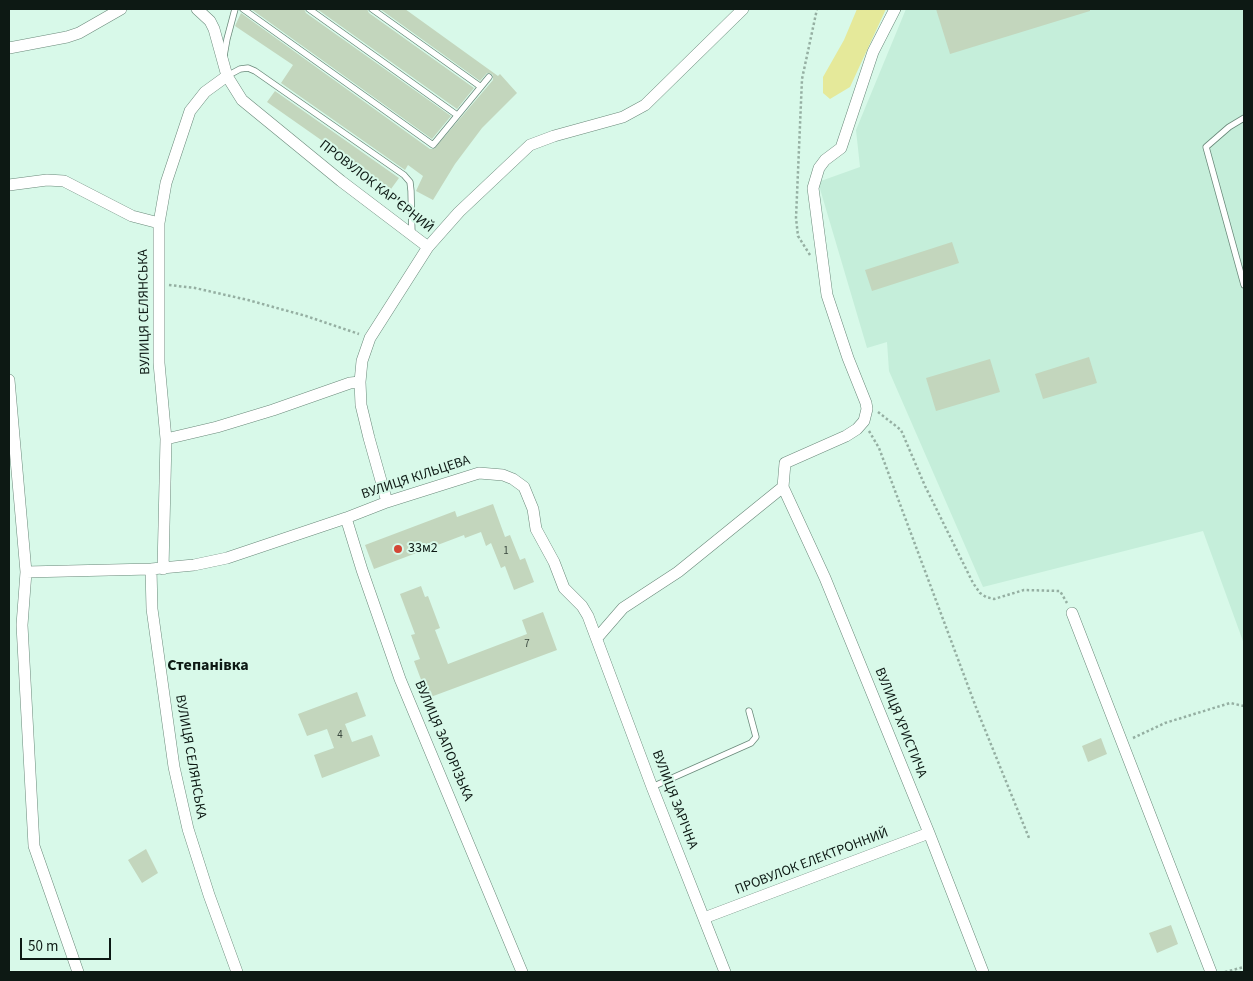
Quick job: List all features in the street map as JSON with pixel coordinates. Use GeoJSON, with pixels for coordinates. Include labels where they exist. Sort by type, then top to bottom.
{"type":"FeatureCollection","features":[{"type":"Feature","properties":{"kind":"street"},"geometry":{"type":"LineString","coordinates":[[9,48],[79,33],[121,9]]}},
{"type":"Feature","properties":{"kind":"street","name":"ПРОВУЛОК КАР'ЄРНИЙ"},"geometry":{"type":"LineString","coordinates":[[197,9],[205,15],[214,30],[227,76],[242,100],[428,247],[370,338],[362,361],[360,382],[362,405],[387,502]]}},
{"type":"Feature","properties":{"kind":"street"},"geometry":{"type":"LineString","coordinates":[[428,247],[459,212],[530,145],[554,136],[623,117],[645,104],[742,9]]}},
{"type":"Feature","properties":{"kind":"street"},"geometry":{"type":"LineString","coordinates":[[597,638],[623,608],[678,572],[783,487],[785,463],[846,436],[857,429],[864,421],[867,410],[866,403],[848,358],[827,295],[813,188],[819,168],[825,160],[841,148],[874,52],[895,9]]}},
{"type":"Feature","properties":{"kind":"street","name":"ВУЛИЦЯ СЕЛЯНСЬКА"},"geometry":{"type":"LineString","coordinates":[[227,76],[205,92],[190,112],[166,183],[159,223],[159,363],[166,439],[157,569],[152,609],[174,767],[188,829],[209,895],[237,972]]}},
{"type":"Feature","properties":{"kind":"street"},"geometry":{"type":"LineString","coordinates":[[9,185],[47,180],[64,181],[132,216],[159,223]]}},
{"type":"Feature","properties":{"kind":"street"},"geometry":{"type":"LineString","coordinates":[[9,380],[26,572],[22,625],[34,846],[78,972]]}},
{"type":"Feature","properties":{"kind":"street"},"geometry":{"type":"LineString","coordinates":[[166,439],[217,427],[273,410],[350,382],[360,382]]}},
{"type":"Feature","properties":{"kind":"street","name":"ВУЛИЦЯ КІЛЬЦЕВА"},"geometry":{"type":"LineString","coordinates":[[26,572],[157,569],[194,565],[227,558],[346,518],[387,502],[480,473],[503,475],[524,487],[530,499],[540,540],[554,562],[564,588],[582,606],[597,638]]}},
{"type":"Feature","properties":{"kind":"street","name":"ВУЛИЦЯ ХРИСТИЧА"},"geometry":{"type":"LineString","coordinates":[[783,487],[825,578],[930,834],[983,972]]}},
{"type":"Feature","properties":{"kind":"street","name":"ВУЛИЦЯ ЗАПОРІЗЬКА"},"geometry":{"type":"LineString","coordinates":[[346,518],[400,679],[522,972]]}},
{"type":"Feature","properties":{"kind":"street"},"geometry":{"type":"LineString","coordinates":[[1072,613],[1211,972]]}},
{"type":"Feature","properties":{"kind":"street","name":"ВУЛИЦЯ ЗАРІЧНА"},"geometry":{"type":"LineString","coordinates":[[597,638],[652,787],[725,972]]}},
{"type":"Feature","properties":{"kind":"street","name":"ПРОВУЛОК ЕЛЕКТРОННИЙ"},"geometry":{"type":"LineString","coordinates":[[704,918],[930,834]]}},
{"type":"Feature","properties":{"kind":"lane"},"geometry":{"type":"LineString","coordinates":[[224,63],[227,39],[235,9]]}},
{"type":"Feature","properties":{"kind":"lane"},"geometry":{"type":"LineString","coordinates":[[244,9],[433,145],[489,77]]}},
{"type":"Feature","properties":{"kind":"lane"},"geometry":{"type":"LineString","coordinates":[[309,9],[457,116]]}},
{"type":"Feature","properties":{"kind":"lane"},"geometry":{"type":"LineString","coordinates":[[372,9],[481,87]]}},
{"type":"Feature","properties":{"kind":"lane"},"geometry":{"type":"LineString","coordinates":[[227,76],[240,69],[248,68],[255,71],[404,175],[410,182],[412,191],[412,236]]}},
{"type":"Feature","properties":{"kind":"lane"},"geometry":{"type":"LineString","coordinates":[[1244,118],[1229,127],[1206,147],[1244,285]]}},
{"type":"Feature","properties":{"kind":"lane"},"geometry":{"type":"LineString","coordinates":[[652,787],[751,742],[756,737],[749,711]]}},
{"type":"Feature","properties":{"kind":"path"},"geometry":{"type":"LineString","coordinates":[[817,9],[802,79],[796,218],[798,236],[806,251],[823,269]]}},
{"type":"Feature","properties":{"kind":"path"},"geometry":{"type":"LineString","coordinates":[[160,283],[195,288],[248,300],[306,316],[370,338]]}},
{"type":"Feature","properties":{"kind":"path"},"geometry":{"type":"LineString","coordinates":[[866,403],[901,430],[925,486],[973,583],[980,593],[994,599],[1024,590],[1060,591],[1072,613]]}},
{"type":"Feature","properties":{"kind":"path"},"geometry":{"type":"LineString","coordinates":[[864,421],[879,448],[974,700],[1029,838]]}},
{"type":"Feature","properties":{"kind":"path"},"geometry":{"type":"LineString","coordinates":[[1123,743],[1165,723],[1230,703],[1244,706]]}},
{"type":"Feature","properties":{"kind":"path"},"geometry":{"type":"LineString","coordinates":[[1225,972],[1244,967]]}},
{"type":"Feature","properties":{"kind":"shaded area"},"geometry":{"type":"Polygon","coordinates":[[[906,9],[1244,9],[1244,644],[1203,531],[983,587],[889,371],[887,342],[867,348],[818,182],[860,167],[856,130],[906,9]]]}},
{"type":"Feature","properties":{"kind":"green space"},"geometry":{"type":"Polygon","coordinates":[[[857,9],[886,9],[850,87],[830,99],[823,93],[823,77],[844,40],[857,9]]]}},
{"type":"Feature","properties":{"kind":"building"},"geometry":{"type":"Polygon","coordinates":[[[251,9],[304,9],[306,13],[451,116],[432,139],[251,9]]]}},
{"type":"Feature","properties":{"kind":"building"},"geometry":{"type":"Polygon","coordinates":[[[317,9],[367,9],[369,13],[474,88],[457,109],[317,9]]]}},
{"type":"Feature","properties":{"kind":"building"},"geometry":{"type":"Polygon","coordinates":[[[380,9],[405,9],[498,76],[500,74],[517,93],[482,128],[455,164],[433,200],[416,191],[423,176],[408,165],[405,170],[281,83],[293,65],[235,26],[241,13],[430,149],[434,149],[493,80],[493,75],[487,73],[480,81],[380,9]]]}},
{"type":"Feature","properties":{"kind":"building"},"geometry":{"type":"Polygon","coordinates":[[[936,9],[1090,9],[1090,11],[950,54],[936,9]]]}},
{"type":"Feature","properties":{"kind":"building"},"geometry":{"type":"Polygon","coordinates":[[[275,91],[399,178],[391,189],[267,102],[275,91]]]}},
{"type":"Feature","properties":{"kind":"building"},"geometry":{"type":"Polygon","coordinates":[[[952,242],[959,263],[872,291],[865,270],[952,242]]]}},
{"type":"Feature","properties":{"kind":"building"},"geometry":{"type":"Polygon","coordinates":[[[1089,357],[1097,383],[1043,399],[1035,374],[1089,357]]]}},
{"type":"Feature","properties":{"kind":"building"},"geometry":{"type":"Polygon","coordinates":[[[990,359],[1000,392],[936,411],[926,378],[990,359]]]}},
{"type":"Feature","properties":{"kind":"building"},"geometry":{"type":"Polygon","coordinates":[[[493,504],[505,537],[510,535],[520,560],[525,558],[534,582],[514,590],[505,566],[501,568],[491,543],[486,546],[481,532],[465,538],[464,535],[374,569],[365,545],[455,511],[457,517],[493,504]]]}},
{"type":"Feature","properties":{"kind":"building"},"geometry":{"type":"Polygon","coordinates":[[[421,586],[425,597],[428,596],[440,628],[435,630],[448,664],[527,634],[522,620],[543,612],[557,650],[428,698],[414,661],[420,659],[411,635],[415,634],[400,594],[421,586]]]}},
{"type":"Feature","properties":{"kind":"building"},"geometry":{"type":"Polygon","coordinates":[[[357,692],[366,716],[345,724],[352,742],[372,735],[380,756],[322,778],[314,755],[334,748],[327,729],[307,736],[298,714],[357,692]]]}},
{"type":"Feature","properties":{"kind":"building"},"geometry":{"type":"Polygon","coordinates":[[[1101,738],[1107,754],[1088,762],[1082,746],[1101,738]]]}},
{"type":"Feature","properties":{"kind":"building"},"geometry":{"type":"Polygon","coordinates":[[[146,849],[158,873],[142,883],[128,860],[146,849]]]}},
{"type":"Feature","properties":{"kind":"building"},"geometry":{"type":"Polygon","coordinates":[[[1171,925],[1178,944],[1157,953],[1149,933],[1171,925]]]}},
{"type":"Feature","properties":{"kind":"place","name":"33м2"},"geometry":{"type":"Point","coordinates":[398,549]}},
{"type":"Feature","properties":{"kind":"district","name":"Степанівка"},"geometry":{"type":"Point","coordinates":[208,666]}}]}
